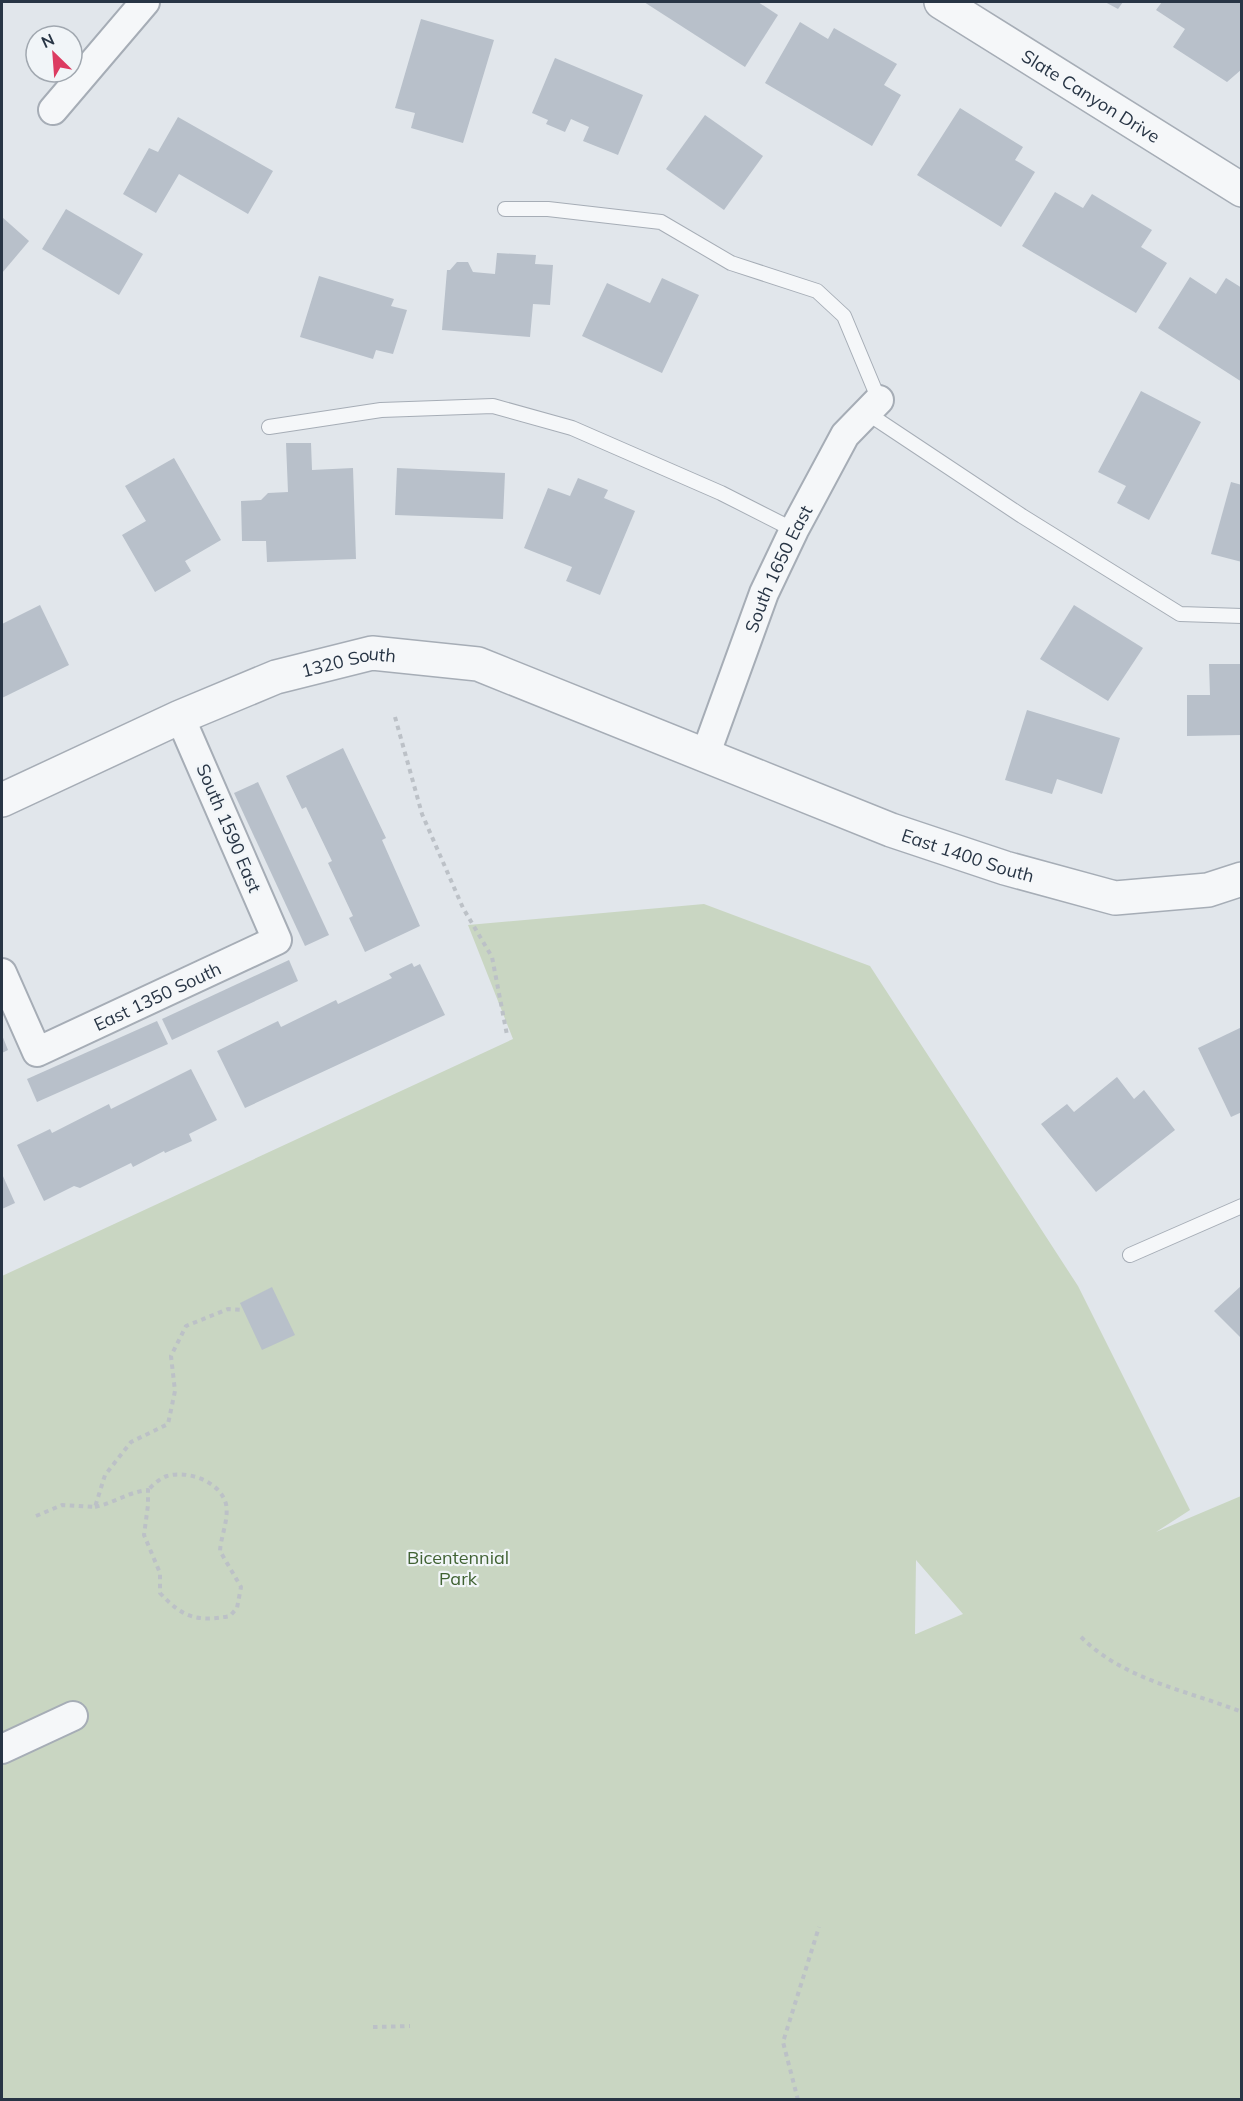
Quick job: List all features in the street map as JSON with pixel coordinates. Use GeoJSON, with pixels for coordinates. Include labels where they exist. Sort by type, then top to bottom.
{"type":"FeatureCollection","features":[{"type":"Feature","properties":{"kind":"street"},"geometry":{"type":"LineString","coordinates":[[53,110],[145,2]]}},
{"type":"Feature","properties":{"kind":"street","name":"Slate Canyon Drive"},"geometry":{"type":"LineString","coordinates":[[941,2],[1242,190]]}},
{"type":"Feature","properties":{"kind":"street","name":"South 1650 East"},"geometry":{"type":"LineString","coordinates":[[706,753],[764,593],[794,530],[845,435],[873,407]]}},
{"type":"Feature","properties":{"kind":"street","name":"1320 South"},"geometry":{"type":"LineString","coordinates":[[2,800],[180,717],[276,677],[372,653],[478,664],[706,753]]}},
{"type":"Feature","properties":{"kind":"street","name":"South 1590 East"},"geometry":{"type":"LineString","coordinates":[[180,717],[277,940]]}},
{"type":"Feature","properties":{"kind":"street","name":"East 1400 South"},"geometry":{"type":"LineString","coordinates":[[706,753],[891,830],[1005,868],[1115,898],[1208,890],[1242,879]]}},
{"type":"Feature","properties":{"kind":"street","name":"East 1350 South"},"geometry":{"type":"LineString","coordinates":[[2,973],[37,1052],[277,940]]}},
{"type":"Feature","properties":{"kind":"street"},"geometry":{"type":"LineString","coordinates":[[2,1749],[73,1716]]}},
{"type":"Feature","properties":{"kind":"lane"},"geometry":{"type":"LineString","coordinates":[[505,209],[548,209],[661,222],[731,263],[817,291],[844,316],[873,407],[1022,516],[1180,614],[1242,616]]}},
{"type":"Feature","properties":{"kind":"lane"},"geometry":{"type":"LineString","coordinates":[[269,427],[381,410],[493,406],[572,428],[721,492],[794,530]]}},
{"type":"Feature","properties":{"kind":"lane"},"geometry":{"type":"LineString","coordinates":[[1130,1255],[1242,1206]]}},
{"type":"Feature","properties":{"kind":"path"},"geometry":{"type":"LineString","coordinates":[[395,717],[422,814],[463,908],[492,957],[507,1035]]}},
{"type":"Feature","properties":{"kind":"path"},"geometry":{"type":"LineString","coordinates":[[95,1507],[105,1475],[131,1442],[168,1424],[175,1390],[171,1356],[186,1326],[228,1309],[243,1310]]}},
{"type":"Feature","properties":{"kind":"path"},"geometry":{"type":"LineString","coordinates":[[36,1516],[62,1505],[95,1507],[109,1504],[132,1491],[148,1490],[165,1476],[183,1474],[199,1478],[214,1486],[226,1503],[226,1522],[220,1551],[241,1587],[237,1608],[230,1616],[206,1621],[187,1615],[172,1606],[160,1593],[160,1573],[144,1535],[148,1490]]}},
{"type":"Feature","properties":{"kind":"path"},"geometry":{"type":"LineString","coordinates":[[1081,1637],[1096,1651],[1127,1672],[1242,1712]]}},
{"type":"Feature","properties":{"kind":"path"},"geometry":{"type":"LineString","coordinates":[[798,2100],[783,2042],[819,1927]]}},
{"type":"Feature","properties":{"kind":"path"},"geometry":{"type":"LineString","coordinates":[[373,2027],[410,2026]]}},
{"type":"Feature","properties":{"kind":"green space","name":"Bicentennial Park"},"geometry":{"type":"Polygon","coordinates":[[[704,904],[870,966],[1078,1286],[1190,1510],[1156,1532],[1241,1496],[1241,2099],[2,2099],[2,1276],[513,1039],[468,925],[704,904]],[[916,1560],[915,1634],[963,1614],[916,1560]]]}},
{"type":"Feature","properties":{"kind":"building"},"geometry":{"type":"Polygon","coordinates":[[[644,2],[758,2],[778,15],[745,67],[644,2]]]}},
{"type":"Feature","properties":{"kind":"building"},"geometry":{"type":"Polygon","coordinates":[[[1105,2],[1123,2],[1118,9],[1105,2]]]}},
{"type":"Feature","properties":{"kind":"building"},"geometry":{"type":"Polygon","coordinates":[[[1162,2],[1242,2],[1242,69],[1227,82],[1173,47],[1185,29],[1156,10],[1162,2]]]}},
{"type":"Feature","properties":{"kind":"building"},"geometry":{"type":"Polygon","coordinates":[[[421,19],[494,40],[463,143],[411,128],[415,113],[395,108],[421,19]]]}},
{"type":"Feature","properties":{"kind":"building"},"geometry":{"type":"Polygon","coordinates":[[[800,22],[828,39],[834,28],[897,64],[884,85],[901,95],[872,146],[765,83],[800,22]]]}},
{"type":"Feature","properties":{"kind":"building"},"geometry":{"type":"Polygon","coordinates":[[[555,58],[643,95],[618,155],[583,141],[589,127],[571,119],[565,132],[546,124],[548,120],[532,113],[555,58]]]}},
{"type":"Feature","properties":{"kind":"building"},"geometry":{"type":"Polygon","coordinates":[[[960,108],[1023,147],[1015,160],[1035,172],[1001,227],[917,175],[960,108]]]}},
{"type":"Feature","properties":{"kind":"building"},"geometry":{"type":"Polygon","coordinates":[[[705,115],[763,156],[724,210],[666,169],[705,115]]]}},
{"type":"Feature","properties":{"kind":"building"},"geometry":{"type":"Polygon","coordinates":[[[178,117],[273,171],[248,214],[179,174],[156,213],[123,194],[149,148],[158,152],[178,117]]]}},
{"type":"Feature","properties":{"kind":"building"},"geometry":{"type":"Polygon","coordinates":[[[1055,192],[1083,208],[1092,194],[1152,230],[1141,247],[1167,263],[1136,313],[1022,246],[1055,192]]]}},
{"type":"Feature","properties":{"kind":"building"},"geometry":{"type":"Polygon","coordinates":[[[66,209],[143,254],[119,295],[42,249],[66,209]]]}},
{"type":"Feature","properties":{"kind":"building"},"geometry":{"type":"Polygon","coordinates":[[[2,217],[29,241],[2,273],[2,217]]]}},
{"type":"Feature","properties":{"kind":"building"},"geometry":{"type":"Polygon","coordinates":[[[497,253],[536,255],[535,264],[553,265],[550,305],[533,304],[530,337],[442,330],[447,270],[450,270],[457,262],[468,262],[473,272],[495,274],[497,253]]]}},
{"type":"Feature","properties":{"kind":"building"},"geometry":{"type":"Polygon","coordinates":[[[319,276],[394,299],[391,306],[407,310],[393,354],[376,350],[373,359],[300,337],[319,276]]]}},
{"type":"Feature","properties":{"kind":"building"},"geometry":{"type":"Polygon","coordinates":[[[1190,277],[1216,294],[1226,278],[1242,288],[1242,382],[1158,328],[1190,277]]]}},
{"type":"Feature","properties":{"kind":"building"},"geometry":{"type":"Polygon","coordinates":[[[662,278],[699,295],[662,373],[582,336],[607,283],[650,303],[662,278]]]}},
{"type":"Feature","properties":{"kind":"building"},"geometry":{"type":"Polygon","coordinates":[[[1141,391],[1201,422],[1149,520],[1117,503],[1126,486],[1098,472],[1141,391]]]}},
{"type":"Feature","properties":{"kind":"building"},"geometry":{"type":"Polygon","coordinates":[[[286,443],[311,443],[312,470],[353,468],[356,559],[267,562],[266,541],[242,541],[241,501],[261,500],[268,493],[288,492],[286,443]]]}},
{"type":"Feature","properties":{"kind":"building"},"geometry":{"type":"Polygon","coordinates":[[[174,458],[221,540],[185,561],[191,571],[155,592],[122,535],[146,521],[125,486],[174,458]]]}},
{"type":"Feature","properties":{"kind":"building"},"geometry":{"type":"Polygon","coordinates":[[[397,468],[505,473],[503,519],[395,515],[397,468]]]}},
{"type":"Feature","properties":{"kind":"building"},"geometry":{"type":"Polygon","coordinates":[[[578,478],[608,490],[604,498],[635,511],[600,595],[566,581],[572,567],[524,548],[548,488],[570,496],[578,478]]]}},
{"type":"Feature","properties":{"kind":"building"},"geometry":{"type":"Polygon","coordinates":[[[1231,482],[1242,485],[1242,562],[1211,554],[1231,482]]]}},
{"type":"Feature","properties":{"kind":"building"},"geometry":{"type":"Polygon","coordinates":[[[40,605],[69,665],[2,698],[2,624],[40,605]]]}},
{"type":"Feature","properties":{"kind":"building"},"geometry":{"type":"Polygon","coordinates":[[[1074,605],[1143,648],[1108,701],[1040,659],[1074,605]]]}},
{"type":"Feature","properties":{"kind":"building"},"geometry":{"type":"Polygon","coordinates":[[[1209,664],[1242,664],[1242,735],[1187,736],[1187,695],[1210,695],[1209,664]]]}},
{"type":"Feature","properties":{"kind":"building"},"geometry":{"type":"Polygon","coordinates":[[[1027,710],[1120,738],[1102,794],[1057,779],[1052,794],[1005,780],[1027,710]]]}},
{"type":"Feature","properties":{"kind":"building"},"geometry":{"type":"Polygon","coordinates":[[[343,748],[386,838],[382,840],[420,926],[365,952],[349,918],[353,916],[328,863],[332,861],[306,807],[302,809],[286,776],[343,748]]]}},
{"type":"Feature","properties":{"kind":"building"},"geometry":{"type":"Polygon","coordinates":[[[258,782],[329,935],[305,946],[234,793],[258,782]]]}},
{"type":"Feature","properties":{"kind":"building"},"geometry":{"type":"Polygon","coordinates":[[[289,960],[298,981],[172,1040],[162,1019],[289,960]]]}},
{"type":"Feature","properties":{"kind":"building"},"geometry":{"type":"Polygon","coordinates":[[[412,963],[414,967],[420,964],[445,1015],[245,1108],[217,1051],[278,1021],[281,1027],[336,1000],[338,1004],[392,978],[389,974],[412,963]]]}},
{"type":"Feature","properties":{"kind":"building"},"geometry":{"type":"Polygon","coordinates":[[[157,1021],[168,1044],[37,1102],[27,1079],[157,1021]]]}},
{"type":"Feature","properties":{"kind":"building"},"geometry":{"type":"Polygon","coordinates":[[[1242,1027],[1242,1112],[1231,1117],[1198,1048],[1242,1027]]]}},
{"type":"Feature","properties":{"kind":"building"},"geometry":{"type":"Polygon","coordinates":[[[2,1035],[8,1050],[2,1053],[2,1035]]]}},
{"type":"Feature","properties":{"kind":"building"},"geometry":{"type":"Polygon","coordinates":[[[191,1069],[217,1120],[189,1134],[192,1141],[165,1153],[164,1151],[133,1167],[131,1163],[80,1188],[74,1186],[44,1201],[17,1145],[50,1129],[52,1133],[109,1104],[111,1109],[191,1069]]]}},
{"type":"Feature","properties":{"kind":"building"},"geometry":{"type":"Polygon","coordinates":[[[1117,1077],[1134,1099],[1144,1090],[1175,1130],[1096,1192],[1041,1124],[1067,1104],[1074,1112],[1117,1077]]]}},
{"type":"Feature","properties":{"kind":"building"},"geometry":{"type":"Polygon","coordinates":[[[2,1174],[15,1203],[2,1209],[2,1174]]]}},
{"type":"Feature","properties":{"kind":"building"},"geometry":{"type":"Polygon","coordinates":[[[1242,1285],[1242,1339],[1214,1311],[1242,1285]]]}},
{"type":"Feature","properties":{"kind":"building"},"geometry":{"type":"Polygon","coordinates":[[[272,1287],[295,1335],[262,1350],[240,1303],[272,1287]]]}}]}
